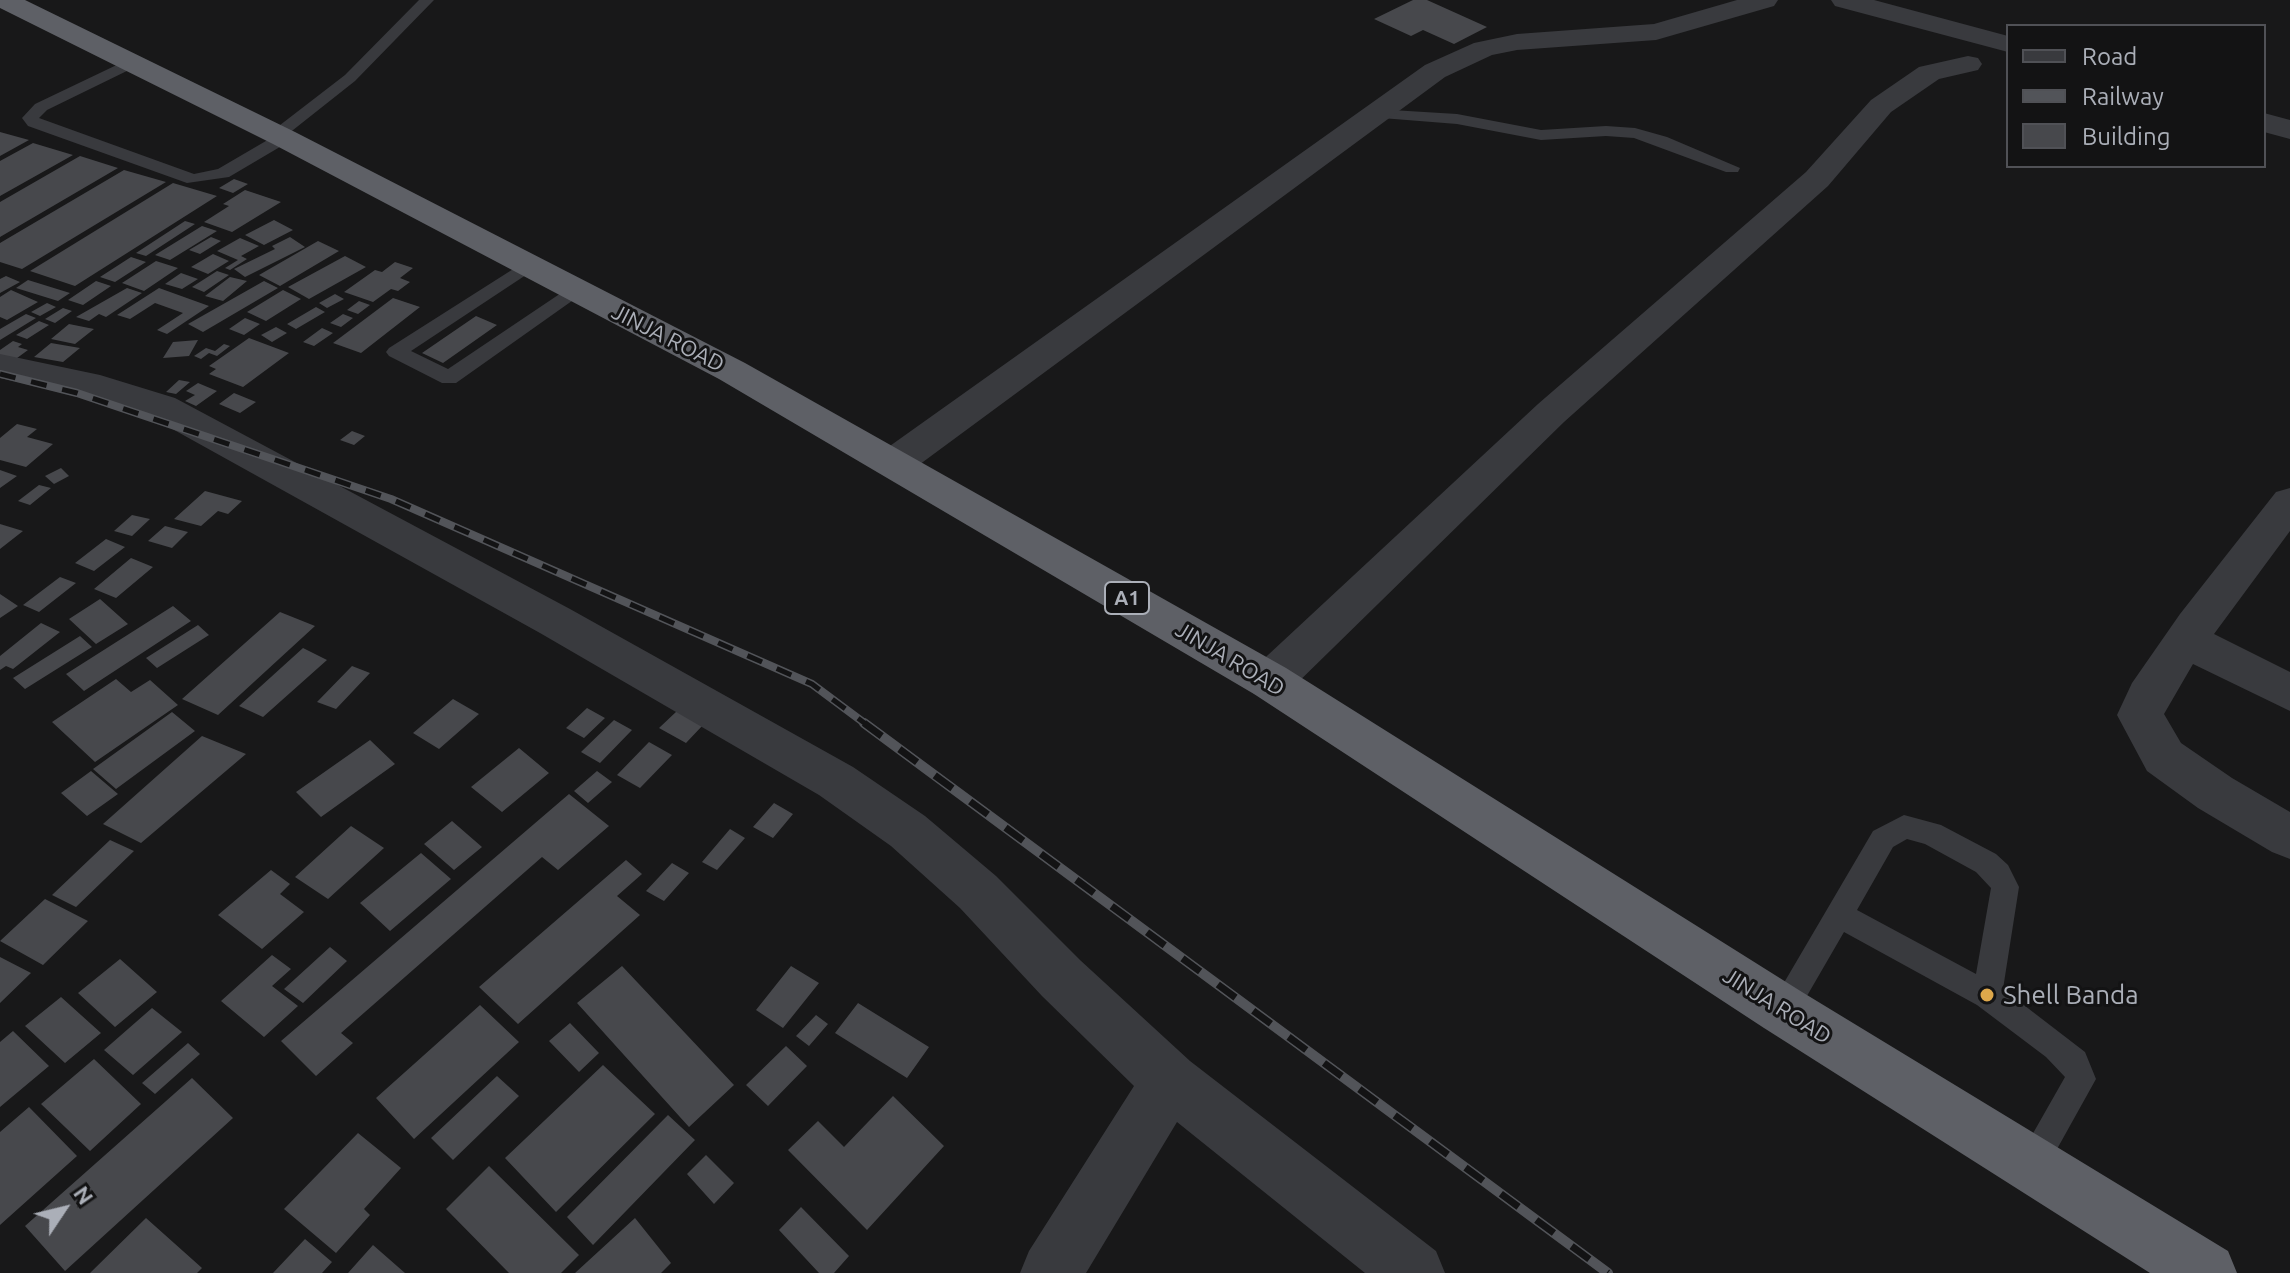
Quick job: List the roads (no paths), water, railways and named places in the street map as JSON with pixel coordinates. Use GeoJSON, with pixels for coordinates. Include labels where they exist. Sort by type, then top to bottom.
{"type":"FeatureCollection","features":[{"type":"Feature","properties":{"kind":"highway","name":"JINJA ROAD"},"geometry":{"type":"LineString","coordinates":[[5,4],[280,137],[529,265],[732,371],[894,463],[1270,681],[1783,1010],[2206,1273]]}},
{"type":"Feature","properties":{"kind":"street"},"geometry":{"type":"LineString","coordinates":[[894,463],[1435,71],[1484,49],[1517,42],[1656,32],[1765,0]]}},
{"type":"Feature","properties":{"kind":"street"},"geometry":{"type":"LineString","coordinates":[[1844,0],[2006,43]]}},
{"type":"Feature","properties":{"kind":"street"},"geometry":{"type":"LineString","coordinates":[[1270,681],[1551,413],[1817,179],[1881,106],[1929,73],[1968,64]]}},
{"type":"Feature","properties":{"kind":"street"},"geometry":{"type":"LineString","coordinates":[[2266,123],[2290,130]]}},
{"type":"Feature","properties":{"kind":"street"},"geometry":{"type":"LineString","coordinates":[[0,366],[100,387],[162,407],[555,621],[836,781],[908,831],[978,892],[1061,978],[1170,1081],[1414,1273]]}},
{"type":"Feature","properties":{"kind":"street"},"geometry":{"type":"LineString","coordinates":[[2290,502],[2186,640],[2148,696],[2140,715],[2164,757],[2215,793],[2290,837]]}},
{"type":"Feature","properties":{"kind":"street"},"geometry":{"type":"LineString","coordinates":[[2186,640],[2290,693]]}},
{"type":"Feature","properties":{"kind":"street"},"geometry":{"type":"LineString","coordinates":[[1051,1273],[1170,1081]]}},
{"type":"Feature","properties":{"kind":"lane"},"geometry":{"type":"LineString","coordinates":[[130,64],[41,107],[30,118],[34,123],[193,179],[223,173],[280,137],[350,78],[427,0]]}},
{"type":"Feature","properties":{"kind":"lane"},"geometry":{"type":"LineString","coordinates":[[1375,114],[1457,119],[1541,135],[1606,131],[1635,133],[1732,168]]}},
{"type":"Feature","properties":{"kind":"lane"},"geometry":{"type":"LineString","coordinates":[[529,265],[396,352],[449,378],[577,291]]}},
{"type":"Feature","properties":{"kind":"lane"},"geometry":{"type":"LineString","coordinates":[[1783,1010],[1883,839],[1904,827],[1931,833],[1986,863],[1998,874],[2005,887],[1987,995]]}},
{"type":"Feature","properties":{"kind":"lane"},"geometry":{"type":"LineString","coordinates":[[1839,915],[1987,995],[2074,1063],[2081,1079],[2031,1165]]}},
{"type":"Feature","properties":{"kind":"railway"},"geometry":{"type":"LineString","coordinates":[[0,374],[77,393],[391,499],[812,684],[867,725]]}},
{"type":"Feature","properties":{"kind":"railway"},"geometry":{"type":"LineString","coordinates":[[864,723],[1608,1273]]}},
{"type":"Feature","properties":{"kind":"place","name":"Shell Banda"},"geometry":{"type":"Point","coordinates":[1987,995]}}]}
